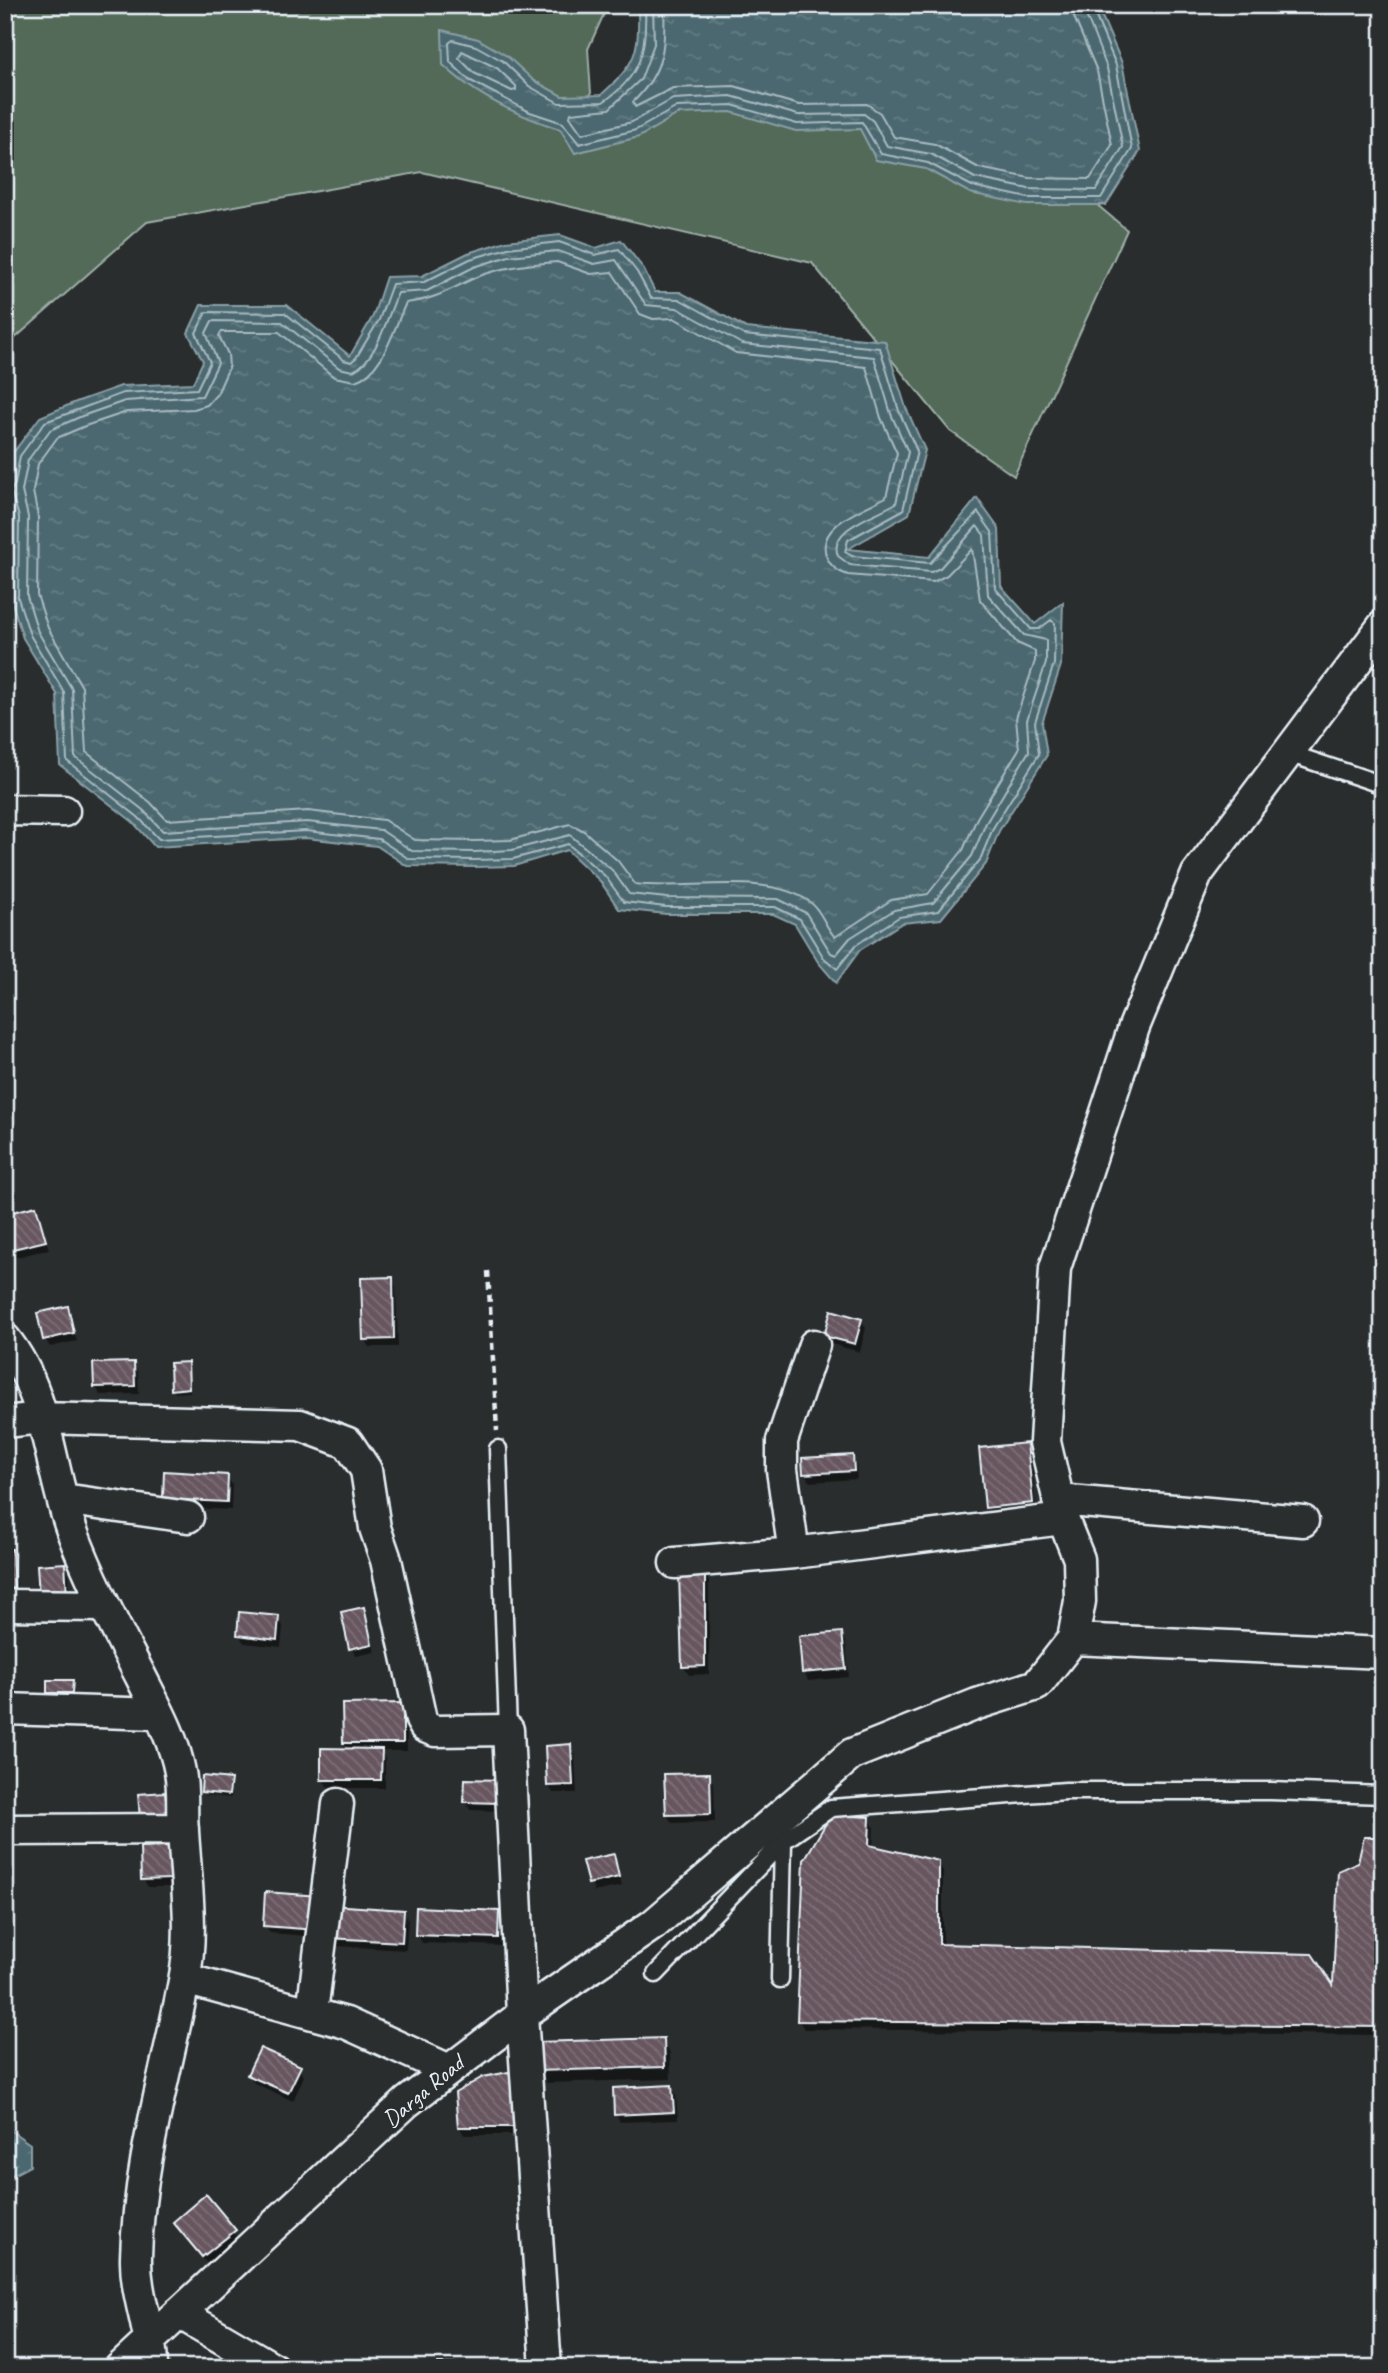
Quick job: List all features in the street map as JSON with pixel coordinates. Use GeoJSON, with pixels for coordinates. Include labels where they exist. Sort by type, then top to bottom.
{"type":"FeatureCollection","features":[{"type":"Feature","properties":{"kind":"street"},"geometry":{"type":"LineString","coordinates":[[1383,626],[1197,874],[1133,1027],[1055,1268],[1045,1442],[1060,1509],[1079,1559],[1080,1601],[1073,1639],[1383,1653]]}},
{"type":"Feature","properties":{"kind":"street"},"geometry":{"type":"LineString","coordinates":[[5,810],[64,811]]}},
{"type":"Feature","properties":{"kind":"street"},"geometry":{"type":"LineString","coordinates":[[5,1339],[17,1354],[41,1418],[72,1530],[104,1606],[159,1714],[180,1771],[190,1912],[185,1979],[171,2032],[145,2171],[136,2256],[138,2295],[152,2353]]}},
{"type":"Feature","properties":{"kind":"street"},"geometry":{"type":"LineString","coordinates":[[793,1553],[782,1470],[782,1441],[814,1345]]}},
{"type":"Feature","properties":{"kind":"street"},"geometry":{"type":"LineString","coordinates":[[5,1422],[41,1418],[300,1424],[348,1443],[366,1470],[376,1528],[386,1560],[421,1720],[425,1727],[435,1731],[508,1730],[522,2015],[546,2368]]}},
{"type":"Feature","properties":{"kind":"street"},"geometry":{"type":"LineString","coordinates":[[63,1499],[188,1517]]}},
{"type":"Feature","properties":{"kind":"street"},"geometry":{"type":"LineString","coordinates":[[675,1563],[793,1553],[1060,1509],[1303,1521]]}},
{"type":"Feature","properties":{"kind":"street"},"geometry":{"type":"LineString","coordinates":[[5,1605],[104,1606]]}},
{"type":"Feature","properties":{"kind":"street","name":"Darga Road"},"geometry":{"type":"LineString","coordinates":[[120,2368],[152,2353],[179,2313],[407,2102],[447,2069],[654,1924],[777,1832],[852,1754],[977,1704],[1037,1685],[1073,1639]]}},
{"type":"Feature","properties":{"kind":"street"},"geometry":{"type":"LineString","coordinates":[[5,1709],[159,1714]]}},
{"type":"Feature","properties":{"kind":"street"},"geometry":{"type":"LineString","coordinates":[[312,2012],[338,1804]]}},
{"type":"Feature","properties":{"kind":"street"},"geometry":{"type":"LineString","coordinates":[[5,1830],[183,1829]]}},
{"type":"Feature","properties":{"kind":"street"},"geometry":{"type":"LineString","coordinates":[[185,1979],[346,2022],[447,2069]]}},
{"type":"Feature","properties":{"kind":"street"},"geometry":{"type":"LineString","coordinates":[[179,2313],[273,2368]]}},
{"type":"Feature","properties":{"kind":"lane"},"geometry":{"type":"LineString","coordinates":[[1288,753],[1383,785]]}},
{"type":"Feature","properties":{"kind":"lane"},"geometry":{"type":"LineString","coordinates":[[498,1449],[508,1730]]}},
{"type":"Feature","properties":{"kind":"lane"},"geometry":{"type":"LineString","coordinates":[[656,1974],[777,1832],[831,1808],[1066,1791],[1271,1791],[1383,1795]]}},
{"type":"Feature","properties":{"kind":"lane"},"geometry":{"type":"LineString","coordinates":[[777,1832],[780,1979]]}},
{"type":"Feature","properties":{"kind":"path"},"geometry":{"type":"LineString","coordinates":[[488,1270],[498,1449]]}},
{"type":"Feature","properties":{"kind":"green space"},"geometry":{"type":"Polygon","coordinates":[[[5,5],[608,5],[588,49],[593,124],[715,89],[1071,183],[1127,230],[1014,476],[950,431],[812,263],[422,172],[147,222],[5,347],[5,5]]]}},
{"type":"Feature","properties":{"kind":"water"},"geometry":{"type":"Polygon","coordinates":[[[638,5],[1097,5],[1122,63],[1140,151],[1106,205],[1027,205],[970,193],[926,169],[876,160],[860,129],[796,131],[731,112],[678,114],[639,137],[575,153],[560,129],[498,103],[469,86],[443,65],[442,30],[478,39],[507,56],[533,80],[562,96],[601,95],[622,74],[633,56],[638,35],[638,5]]]}},
{"type":"Feature","properties":{"kind":"water"},"geometry":{"type":"Polygon","coordinates":[[[560,235],[596,248],[621,240],[643,268],[655,292],[680,292],[746,328],[885,341],[906,408],[925,450],[909,514],[848,549],[929,557],[977,498],[999,529],[1001,586],[1035,624],[1063,602],[1061,665],[1042,723],[1047,755],[999,831],[986,864],[941,919],[902,923],[860,950],[836,983],[818,962],[795,924],[773,914],[666,914],[619,909],[600,881],[567,850],[514,866],[475,867],[407,866],[377,846],[306,838],[155,847],[133,822],[60,765],[57,694],[23,638],[11,599],[12,517],[7,493],[13,453],[40,417],[121,386],[193,383],[203,361],[188,333],[201,305],[287,305],[350,356],[373,316],[386,277],[422,276],[468,253],[506,241],[560,235]]]}},
{"type":"Feature","properties":{"kind":"water"},"geometry":{"type":"Polygon","coordinates":[[[5,2123],[10,2130],[30,2144],[30,2166],[5,2179],[5,2123]]]}},
{"type":"Feature","properties":{"kind":"building"},"geometry":{"type":"Polygon","coordinates":[[[36,1206],[46,1241],[5,1251],[5,1214],[36,1206]]]}},
{"type":"Feature","properties":{"kind":"building"},"geometry":{"type":"Polygon","coordinates":[[[393,1277],[394,1339],[363,1340],[361,1278],[393,1277]]]}},
{"type":"Feature","properties":{"kind":"building"},"geometry":{"type":"Polygon","coordinates":[[[68,1306],[74,1333],[43,1340],[37,1313],[68,1306]]]}},
{"type":"Feature","properties":{"kind":"building"},"geometry":{"type":"Polygon","coordinates":[[[831,1310],[862,1319],[855,1344],[824,1336],[831,1310]]]}},
{"type":"Feature","properties":{"kind":"building"},"geometry":{"type":"Polygon","coordinates":[[[134,1362],[135,1386],[94,1387],[93,1363],[134,1362]]]}},
{"type":"Feature","properties":{"kind":"building"},"geometry":{"type":"Polygon","coordinates":[[[188,1362],[189,1388],[171,1390],[170,1363],[188,1362]]]}},
{"type":"Feature","properties":{"kind":"building"},"geometry":{"type":"Polygon","coordinates":[[[1027,1443],[1033,1503],[985,1508],[979,1448],[1027,1443]]]}},
{"type":"Feature","properties":{"kind":"building"},"geometry":{"type":"Polygon","coordinates":[[[853,1455],[854,1471],[803,1474],[802,1458],[853,1455]]]}},
{"type":"Feature","properties":{"kind":"building"},"geometry":{"type":"Polygon","coordinates":[[[164,1471],[228,1475],[227,1502],[163,1499],[164,1471]]]}},
{"type":"Feature","properties":{"kind":"building"},"geometry":{"type":"Polygon","coordinates":[[[5,1549],[12,1549],[14,1594],[5,1595],[5,1549]]]}},
{"type":"Feature","properties":{"kind":"building"},"geometry":{"type":"Polygon","coordinates":[[[65,1563],[67,1595],[39,1596],[37,1565],[65,1563]]]}},
{"type":"Feature","properties":{"kind":"building"},"geometry":{"type":"Polygon","coordinates":[[[705,1572],[705,1666],[682,1667],[679,1574],[705,1572]]]}},
{"type":"Feature","properties":{"kind":"building"},"geometry":{"type":"Polygon","coordinates":[[[364,1607],[372,1644],[349,1649],[341,1612],[364,1607]]]}},
{"type":"Feature","properties":{"kind":"building"},"geometry":{"type":"Polygon","coordinates":[[[239,1612],[279,1616],[277,1640],[237,1635],[239,1612]]]}},
{"type":"Feature","properties":{"kind":"building"},"geometry":{"type":"Polygon","coordinates":[[[842,1632],[846,1669],[802,1673],[799,1636],[842,1632]]]}},
{"type":"Feature","properties":{"kind":"building"},"geometry":{"type":"Polygon","coordinates":[[[47,1680],[73,1680],[72,1693],[47,1693],[47,1680]]]}},
{"type":"Feature","properties":{"kind":"building"},"geometry":{"type":"Polygon","coordinates":[[[403,1703],[403,1743],[343,1743],[342,1704],[403,1703]]]}},
{"type":"Feature","properties":{"kind":"building"},"geometry":{"type":"Polygon","coordinates":[[[571,1744],[573,1785],[547,1786],[545,1746],[571,1744]]]}},
{"type":"Feature","properties":{"kind":"building"},"geometry":{"type":"Polygon","coordinates":[[[321,1748],[382,1749],[381,1780],[321,1780],[321,1748]]]}},
{"type":"Feature","properties":{"kind":"building"},"geometry":{"type":"Polygon","coordinates":[[[710,1773],[711,1814],[666,1815],[664,1774],[710,1773]]]}},
{"type":"Feature","properties":{"kind":"building"},"geometry":{"type":"Polygon","coordinates":[[[202,1776],[231,1779],[229,1795],[201,1792],[202,1776]]]}},
{"type":"Feature","properties":{"kind":"building"},"geometry":{"type":"Polygon","coordinates":[[[465,1779],[500,1780],[499,1803],[464,1802],[465,1779]]]}},
{"type":"Feature","properties":{"kind":"building"},"geometry":{"type":"Polygon","coordinates":[[[165,1792],[168,1816],[140,1819],[138,1794],[165,1792]]]}},
{"type":"Feature","properties":{"kind":"building"},"geometry":{"type":"Polygon","coordinates":[[[831,1815],[870,1817],[869,1845],[939,1861],[939,1944],[1312,1954],[1333,1985],[1338,1871],[1358,1862],[1364,1837],[1383,1837],[1383,2027],[797,2021],[804,1860],[831,1815]]]}},
{"type":"Feature","properties":{"kind":"building"},"geometry":{"type":"Polygon","coordinates":[[[169,1846],[171,1879],[141,1880],[140,1847],[169,1846]]]}},
{"type":"Feature","properties":{"kind":"building"},"geometry":{"type":"Polygon","coordinates":[[[614,1854],[619,1877],[588,1884],[582,1861],[614,1854]]]}},
{"type":"Feature","properties":{"kind":"building"},"geometry":{"type":"Polygon","coordinates":[[[265,1892],[319,1896],[317,1930],[263,1926],[265,1892]]]}},
{"type":"Feature","properties":{"kind":"building"},"geometry":{"type":"Polygon","coordinates":[[[330,1905],[404,1910],[402,1942],[328,1938],[330,1905]]]}},
{"type":"Feature","properties":{"kind":"building"},"geometry":{"type":"Polygon","coordinates":[[[416,1907],[499,1911],[498,1938],[415,1935],[416,1907]]]}},
{"type":"Feature","properties":{"kind":"building"},"geometry":{"type":"Polygon","coordinates":[[[664,2038],[665,2067],[537,2071],[537,2042],[664,2038]]]}},
{"type":"Feature","properties":{"kind":"building"},"geometry":{"type":"Polygon","coordinates":[[[260,2048],[301,2066],[288,2093],[247,2075],[260,2048]]]}},
{"type":"Feature","properties":{"kind":"building"},"geometry":{"type":"Polygon","coordinates":[[[514,2071],[517,2127],[458,2127],[455,2093],[483,2077],[514,2071]]]}},
{"type":"Feature","properties":{"kind":"building"},"geometry":{"type":"Polygon","coordinates":[[[672,2085],[674,2112],[614,2115],[613,2088],[672,2085]]]}},
{"type":"Feature","properties":{"kind":"building"},"geometry":{"type":"Polygon","coordinates":[[[206,2194],[236,2230],[202,2257],[173,2222],[206,2194]]]}},
{"type":"Feature","properties":{"kind":"building"},"geometry":{"type":"Polygon","coordinates":[[[438,2364],[516,2365],[516,2368],[438,2368],[438,2364]]]}}]}
